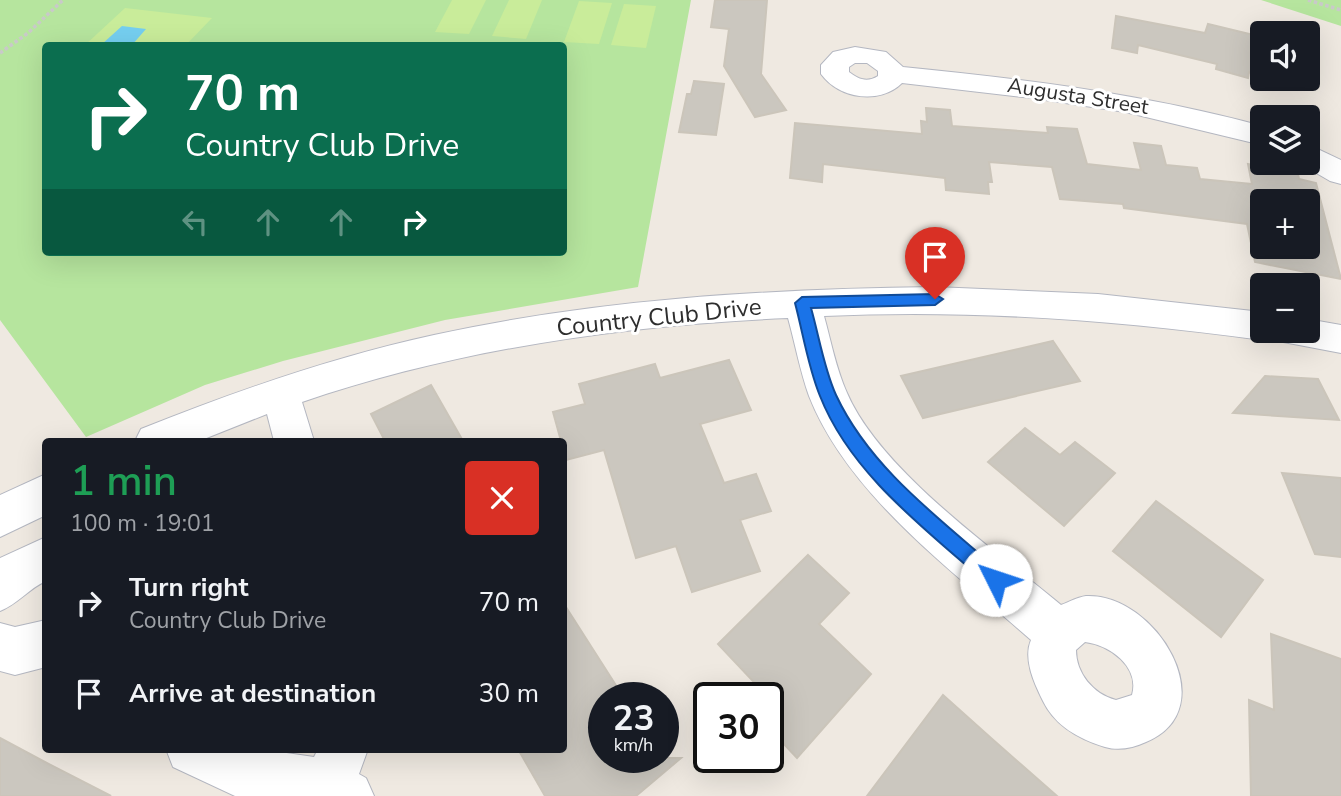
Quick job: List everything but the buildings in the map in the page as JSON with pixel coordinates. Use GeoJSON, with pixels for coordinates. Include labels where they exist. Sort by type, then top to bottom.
{"type":"FeatureCollection","features":[{"type":"Feature","properties":{"kind":"street","name":"Augusta Street"},"geometry":{"type":"LineString","coordinates":[[892,74],[1007,84],[1101,98],[1188,116],[1250,133]]}},
{"type":"Feature","properties":{"kind":"street"},"geometry":{"type":"LineString","coordinates":[[1320,162],[1341,174]]}},
{"type":"Feature","properties":{"kind":"street","name":"Country Club Drive"},"geometry":{"type":"LineString","coordinates":[[163,438],[280,393],[404,356],[492,338],[685,311],[802,303],[935,299],[1039,302],[1148,311],[1250,324]]}},
{"type":"Feature","properties":{"kind":"street"},"geometry":{"type":"LineString","coordinates":[[802,303],[828,395],[866,459],[915,509],[1058,634]]}},
{"type":"Feature","properties":{"kind":"street"},"geometry":{"type":"LineString","coordinates":[[1320,336],[1341,339]]}},
{"type":"Feature","properties":{"kind":"street"},"geometry":{"type":"LineString","coordinates":[[280,393],[293,438]]}},
{"type":"Feature","properties":{"kind":"street"},"geometry":{"type":"LineString","coordinates":[[0,517],[42,495]]}},
{"type":"Feature","properties":{"kind":"street"},"geometry":{"type":"LineString","coordinates":[[0,589],[18,572],[42,560]]}},
{"type":"Feature","properties":{"kind":"street"},"geometry":{"type":"LineString","coordinates":[[0,647],[15,651],[42,644]]}},
{"type":"Feature","properties":{"kind":"street"},"geometry":{"type":"LineString","coordinates":[[199,753],[239,772],[340,777]]}},
{"type":"Feature","properties":{"kind":"path"},"geometry":{"type":"LineString","coordinates":[[0,52],[28,33],[62,0]]}},
{"type":"Feature","properties":{"kind":"path"},"geometry":{"type":"LineString","coordinates":[[1308,0],[1341,10]]}},
{"type":"Feature","properties":{"kind":"green space"},"geometry":{"type":"Polygon","coordinates":[[[0,0],[691,0],[638,287],[445,320],[283,361],[205,385],[86,437],[0,320],[0,0]]]}},
{"type":"Feature","properties":{"kind":"green space"},"geometry":{"type":"Polygon","coordinates":[[[452,0],[486,0],[469,34],[435,32],[452,0]]]}},
{"type":"Feature","properties":{"kind":"green space"},"geometry":{"type":"Polygon","coordinates":[[[509,0],[542,0],[526,39],[492,36],[509,0]]]}},
{"type":"Feature","properties":{"kind":"green space"},"geometry":{"type":"Polygon","coordinates":[[[1261,0],[1341,0],[1341,26],[1261,0]]]}},
{"type":"Feature","properties":{"kind":"green space"},"geometry":{"type":"Polygon","coordinates":[[[579,1],[612,3],[599,44],[564,42],[579,1]]]}},
{"type":"Feature","properties":{"kind":"green space"},"geometry":{"type":"Polygon","coordinates":[[[624,4],[656,6],[646,48],[611,45],[624,4]]]}},
{"type":"Feature","properties":{"kind":"green space"},"geometry":{"type":"Polygon","coordinates":[[[125,8],[212,18],[189,42],[88,42],[125,8]]]}},
{"type":"Feature","properties":{"kind":"water"},"geometry":{"type":"Polygon","coordinates":[[[122,26],[146,29],[135,42],[104,42],[122,26]]]}},
{"type":"Feature","properties":{"kind":"route"},"geometry":{"type":"LineString","coordinates":[[935,299],[802,303],[828,395],[835,411],[866,459],[915,509],[996,580]]}}]}
